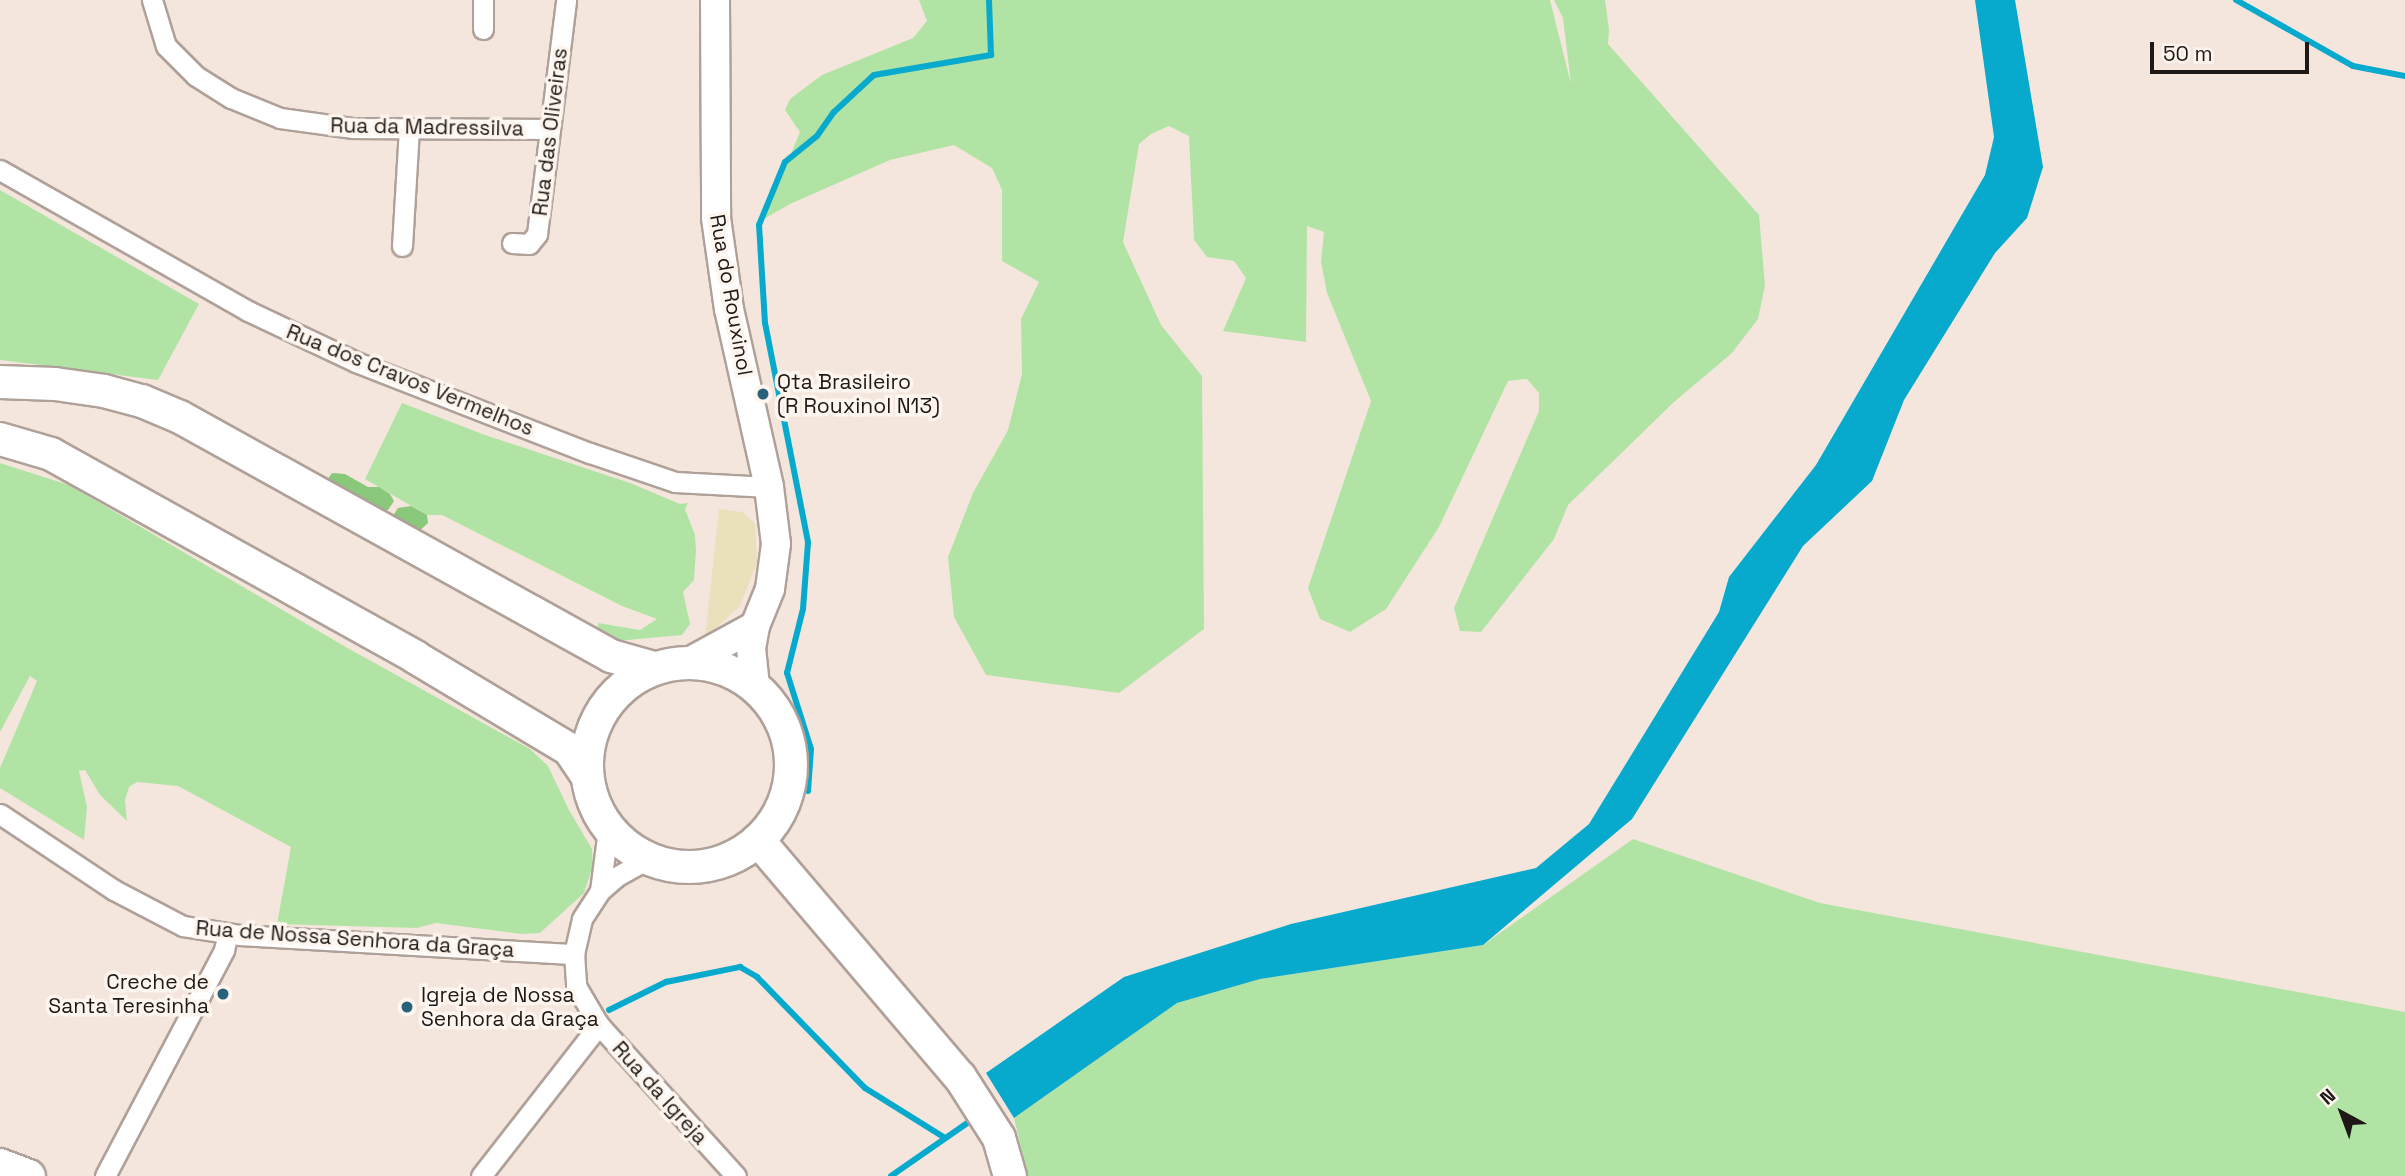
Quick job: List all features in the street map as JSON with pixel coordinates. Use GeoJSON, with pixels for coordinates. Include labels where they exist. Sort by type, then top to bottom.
{"type":"FeatureCollection","features":[{"type":"Feature","properties":{"kind":"main road","name":"Rua do Rouxinol"},"geometry":{"type":"LineString","coordinates":[[715,0],[716,218],[730,309],[769,487],[776,544],[770,589],[755,626],[751,648],[755,685]]}},
{"type":"Feature","properties":{"kind":"main road"},"geometry":{"type":"LineString","coordinates":[[0,382],[55,384],[104,391],[167,411],[611,656],[654,668]]}},
{"type":"Feature","properties":{"kind":"main road"},"geometry":{"type":"LineString","coordinates":[[0,439],[51,454],[474,693],[569,750],[586,774]]}},
{"type":"Feature","properties":{"kind":"main road"},"geometry":{"type":"LineString","coordinates":[[689,662],[755,626]]}},
{"type":"Feature","properties":{"kind":"main road"},"geometry":{"type":"LineString","coordinates":[[689,662],[724,667],[755,685],[778,712],[790,745],[791,779],[780,813],[758,840],[734,857],[706,866],[676,867],[648,859],[626,846],[608,829],[593,803],[586,774],[589,740],[602,709],[625,684],[654,668],[689,662]]}},
{"type":"Feature","properties":{"kind":"main road"},"geometry":{"type":"LineString","coordinates":[[758,840],[960,1077],[998,1136],[1010,1176]]}},
{"type":"Feature","properties":{"kind":"main road"},"geometry":{"type":"LineString","coordinates":[[0,1165],[29,1176]]}},
{"type":"Feature","properties":{"kind":"street","name":"Rua da Madressilva"},"geometry":{"type":"LineString","coordinates":[[152,0],[166,46],[196,76],[231,98],[280,118],[352,128],[550,128]]}},
{"type":"Feature","properties":{"kind":"street"},"geometry":{"type":"LineString","coordinates":[[483,0],[483,29]]}},
{"type":"Feature","properties":{"kind":"street","name":"Rua das Oliveiras"},"geometry":{"type":"LineString","coordinates":[[512,243],[529,244],[537,234],[566,0]]}},
{"type":"Feature","properties":{"kind":"street"},"geometry":{"type":"LineString","coordinates":[[402,246],[409,128]]}},
{"type":"Feature","properties":{"kind":"street","name":"Rua dos Cravos Vermelhos"},"geometry":{"type":"LineString","coordinates":[[0,170],[248,311],[356,362],[590,453],[676,482],[769,487]]}},
{"type":"Feature","properties":{"kind":"street","name":"Rua de Nossa Senhora da Graça"},"geometry":{"type":"LineString","coordinates":[[0,814],[114,890],[183,926],[228,933],[574,954]]}},
{"type":"Feature","properties":{"kind":"street","name":"Rua da Igreja"},"geometry":{"type":"LineString","coordinates":[[600,891],[608,829]]}},
{"type":"Feature","properties":{"kind":"street","name":"Rua da Igreja"},"geometry":{"type":"LineString","coordinates":[[648,859],[628,867],[600,891],[582,919],[574,954],[573,973],[578,993],[599,1025],[736,1176]]}},
{"type":"Feature","properties":{"kind":"street"},"geometry":{"type":"LineString","coordinates":[[105,1176],[224,950],[228,933]]}},
{"type":"Feature","properties":{"kind":"street"},"geometry":{"type":"LineString","coordinates":[[481,1176],[599,1025]]}},
{"type":"Feature","properties":{"kind":"green space"},"geometry":{"type":"Polygon","coordinates":[[[919,0],[1550,0],[1571,84],[1563,18],[1554,0],[1605,0],[1608,44],[1759,215],[1765,285],[1758,319],[1732,353],[1674,402],[1568,505],[1554,539],[1481,632],[1460,631],[1454,608],[1539,411],[1539,393],[1527,379],[1508,381],[1439,527],[1386,609],[1350,632],[1320,619],[1308,588],[1371,401],[1327,293],[1321,262],[1324,232],[1307,226],[1306,342],[1223,331],[1246,278],[1234,261],[1207,257],[1194,240],[1189,136],[1169,126],[1151,134],[1139,144],[1123,242],[1161,325],[1202,376],[1204,629],[1119,693],[986,675],[954,617],[948,557],[973,493],[1008,430],[1022,374],[1021,319],[1039,282],[1002,261],[1002,190],[992,168],[954,145],[890,160],[790,204],[764,219],[800,132],[785,110],[790,99],[822,75],[913,38],[927,21],[919,0]]]}},
{"type":"Feature","properties":{"kind":"green space"},"geometry":{"type":"Polygon","coordinates":[[[0,190],[199,304],[158,380],[0,360],[0,190]]]}},
{"type":"Feature","properties":{"kind":"green space"},"geometry":{"type":"Polygon","coordinates":[[[402,403],[485,435],[630,483],[680,504],[688,503],[685,509],[695,535],[696,551],[694,580],[683,592],[690,624],[682,635],[617,641],[598,631],[598,623],[640,630],[657,619],[622,606],[442,515],[427,515],[365,479],[402,403]]]}},
{"type":"Feature","properties":{"kind":"green space"},"geometry":{"type":"Polygon","coordinates":[[[0,463],[69,485],[344,646],[530,749],[548,766],[592,849],[593,866],[584,893],[540,933],[521,934],[436,923],[417,928],[277,924],[291,847],[178,786],[137,782],[129,787],[125,800],[127,821],[100,795],[85,770],[79,771],[87,807],[84,840],[0,788],[0,768],[37,681],[30,676],[0,732],[0,463]]]}},
{"type":"Feature","properties":{"kind":"green space"},"geometry":{"type":"Polygon","coordinates":[[[332,473],[345,474],[368,487],[379,487],[390,494],[394,501],[388,510],[377,510],[327,480],[332,473]]]}},
{"type":"Feature","properties":{"kind":"green space"},"geometry":{"type":"Polygon","coordinates":[[[411,506],[427,515],[428,523],[417,533],[392,517],[398,508],[411,506]]]}},
{"type":"Feature","properties":{"kind":"green space"},"geometry":{"type":"Polygon","coordinates":[[[1633,839],[1820,903],[2405,1012],[2405,1176],[1028,1176],[1014,1118],[1177,1003],[1260,979],[1483,945],[1633,839]]]}},
{"type":"Feature","properties":{"kind":"sand"},"geometry":{"type":"Polygon","coordinates":[[[719,509],[742,512],[755,523],[757,563],[740,606],[705,638],[719,509]]]}},
{"type":"Feature","properties":{"kind":"water"},"geometry":{"type":"Polygon","coordinates":[[[1975,0],[2015,0],[2043,167],[2027,218],[1995,253],[1904,400],[1872,481],[1803,546],[1632,819],[1483,945],[1260,979],[1177,1003],[1014,1118],[986,1073],[1124,977],[1291,924],[1536,868],[1589,824],[1719,612],[1729,577],[1816,465],[1985,175],[1994,137],[1975,0]]]}},
{"type":"Feature","properties":{"kind":"waterway"},"geometry":{"type":"LineString","coordinates":[[808,791],[811,749],[787,673],[803,609],[808,542],[765,323],[759,225],[785,162],[817,136],[834,112],[874,75],[991,55],[989,0]]}},
{"type":"Feature","properties":{"kind":"waterway"},"geometry":{"type":"LineString","coordinates":[[2236,0],[2353,66],[2405,76]]}},
{"type":"Feature","properties":{"kind":"waterway"},"geometry":{"type":"LineString","coordinates":[[609,1010],[666,982],[740,967],[757,977],[865,1088],[945,1138]]}},
{"type":"Feature","properties":{"kind":"waterway"},"geometry":{"type":"LineString","coordinates":[[891,1176],[976,1117]]}},
{"type":"Feature","properties":{"kind":"place","name":"Qta Brasileiro (R Rouxinol N13)"},"geometry":{"type":"Point","coordinates":[763,394]}},
{"type":"Feature","properties":{"kind":"place","name":"Creche de Santa Teresinha"},"geometry":{"type":"Point","coordinates":[223,994]}},
{"type":"Feature","properties":{"kind":"place","name":"Igreja de Nossa Senhora da Graça"},"geometry":{"type":"Point","coordinates":[407,1007]}}]}
